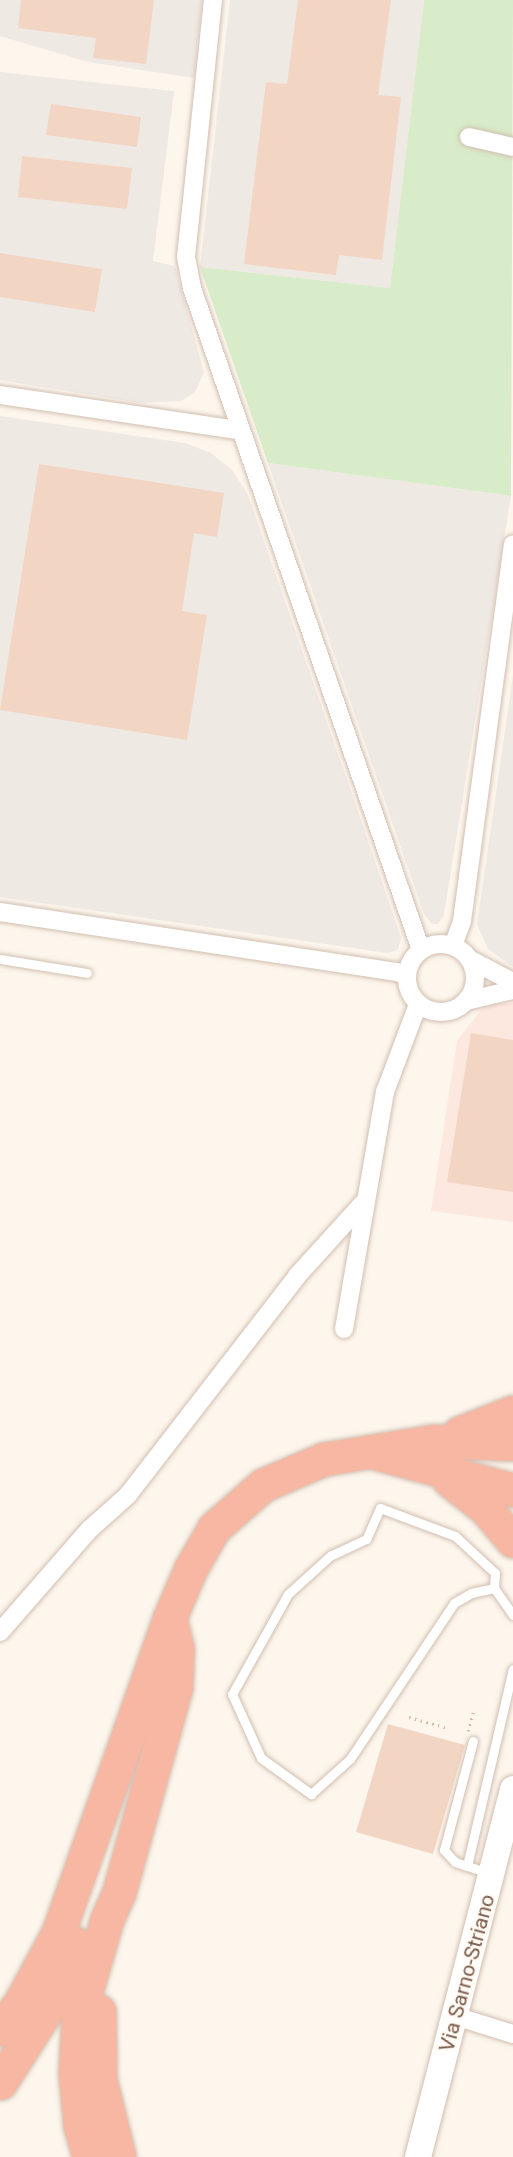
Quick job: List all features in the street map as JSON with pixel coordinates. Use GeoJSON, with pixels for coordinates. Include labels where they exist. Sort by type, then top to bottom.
{"type":"FeatureCollection","features":[{"type":"Feature","properties":{"kind":"highway"},"geometry":{"type":"LineString","coordinates":[[436,1456],[513,1412]]}},
{"type":"Feature","properties":{"kind":"highway"},"geometry":{"type":"LineString","coordinates":[[0,2029],[20,2003],[58,1933],[169,1618],[191,1568],[214,1528],[245,1498],[263,1485],[300,1467],[368,1450],[436,1456],[513,1444]]}},
{"type":"Feature","properties":{"kind":"highway"},"geometry":{"type":"LineString","coordinates":[[436,1456],[513,1490]]}},
{"type":"Feature","properties":{"kind":"highway"},"geometry":{"type":"LineString","coordinates":[[436,1456],[513,1541]]}},
{"type":"Feature","properties":{"kind":"highway"},"geometry":{"type":"LineString","coordinates":[[108,2153],[100,2080],[98,2025],[107,1919],[119,1892],[176,1686],[177,1648],[169,1618]]}},
{"type":"Feature","properties":{"kind":"highway"},"geometry":{"type":"LineString","coordinates":[[0,2083],[46,2011],[74,1939],[102,1806]]}},
{"type":"Feature","properties":{"kind":"main road","name":"Via Sarno-Striano"},"geometry":{"type":"LineString","coordinates":[[418,2157],[493,1875],[513,1789]]}},
{"type":"Feature","properties":{"kind":"street"},"geometry":{"type":"LineString","coordinates":[[213,0],[186,257],[192,288],[238,430],[272,517],[421,950]]}},
{"type":"Feature","properties":{"kind":"street"},"geometry":{"type":"LineString","coordinates":[[469,137],[513,147]]}},
{"type":"Feature","properties":{"kind":"street"},"geometry":{"type":"LineString","coordinates":[[0,395],[238,430]]}},
{"type":"Feature","properties":{"kind":"street"},"geometry":{"type":"LineString","coordinates":[[453,946],[462,921],[513,544]]}},
{"type":"Feature","properties":{"kind":"street"},"geometry":{"type":"LineString","coordinates":[[0,912],[398,972],[407,976]]}},
{"type":"Feature","properties":{"kind":"street"},"geometry":{"type":"LineString","coordinates":[[513,982],[469,958],[453,946],[442,944],[421,950],[409,966],[407,976],[408,987],[418,1004],[437,1012],[448,1011],[466,1001],[513,990]]}},
{"type":"Feature","properties":{"kind":"street"},"geometry":{"type":"LineString","coordinates":[[466,1001],[475,980],[469,958]]}},
{"type":"Feature","properties":{"kind":"street"},"geometry":{"type":"LineString","coordinates":[[344,1329],[364,1202],[389,1074],[418,1004]]}},
{"type":"Feature","properties":{"kind":"street"},"geometry":{"type":"LineString","coordinates":[[0,1632],[90,1529],[128,1495],[297,1276],[364,1202]]}},
{"type":"Feature","properties":{"kind":"street"},"geometry":{"type":"LineString","coordinates":[[455,2016],[513,2034]]}},
{"type":"Feature","properties":{"kind":"lane"},"geometry":{"type":"LineString","coordinates":[[0,959],[87,973]]}},
{"type":"Feature","properties":{"kind":"lane"},"geometry":{"type":"LineString","coordinates":[[494,1588],[471,1593],[454,1604],[350,1759],[311,1794],[261,1758],[232,1694],[288,1594],[331,1555],[366,1539],[380,1508],[455,1536],[495,1573],[494,1588],[513,1615]]}},
{"type":"Feature","properties":{"kind":"lane"},"geometry":{"type":"LineString","coordinates":[[467,1866],[513,1669]]}},
{"type":"Feature","properties":{"kind":"lane"},"geometry":{"type":"LineString","coordinates":[[472,1741],[444,1850],[455,1862],[493,1875]]}},
{"type":"Feature","properties":{"kind":"path"},"geometry":{"type":"LineString","coordinates":[[468,1731],[474,1710]]}},
{"type":"Feature","properties":{"kind":"path"},"geometry":{"type":"LineString","coordinates":[[409,1717],[448,1728]]}},
{"type":"Feature","properties":{"kind":"shaded area"},"geometry":{"type":"Polygon","coordinates":[[[0,0],[202,0],[194,78],[88,62],[0,36],[0,0]]]}},
{"type":"Feature","properties":{"kind":"shaded area"},"geometry":{"type":"Polygon","coordinates":[[[230,0],[424,0],[390,288],[200,267],[230,0]]]}},
{"type":"Feature","properties":{"kind":"shaded area"},"geometry":{"type":"Polygon","coordinates":[[[0,72],[174,91],[153,261],[175,266],[204,373],[195,392],[181,401],[139,403],[0,380],[0,72]]]}},
{"type":"Feature","properties":{"kind":"shaded area"},"geometry":{"type":"Polygon","coordinates":[[[0,416],[185,443],[211,453],[233,471],[248,495],[361,820],[401,938],[398,950],[387,953],[0,897],[0,416]]]}},
{"type":"Feature","properties":{"kind":"shaded area"},"geometry":{"type":"Polygon","coordinates":[[[268,463],[511,496],[444,915],[438,924],[432,924],[424,914],[268,463]]]}},
{"type":"Feature","properties":{"kind":"shaded area"},"geometry":{"type":"Polygon","coordinates":[[[513,675],[513,967],[488,949],[477,924],[513,675]]]}},
{"type":"Feature","properties":{"kind":"shaded area"},"geometry":{"type":"Polygon","coordinates":[[[513,1003],[513,1222],[431,1211],[457,1041],[480,1011],[493,1004],[513,1003]]]}},
{"type":"Feature","properties":{"kind":"green space"},"geometry":{"type":"Polygon","coordinates":[[[424,0],[513,0],[511,496],[268,463],[200,267],[390,288],[424,0]]]}},
{"type":"Feature","properties":{"kind":"building"},"geometry":{"type":"Polygon","coordinates":[[[21,0],[154,0],[146,64],[93,58],[96,38],[18,28],[21,0]]]}},
{"type":"Feature","properties":{"kind":"building"},"geometry":{"type":"Polygon","coordinates":[[[298,0],[391,0],[378,95],[401,97],[382,260],[339,255],[336,275],[244,264],[266,82],[287,84],[298,0]]]}},
{"type":"Feature","properties":{"kind":"building"},"geometry":{"type":"Polygon","coordinates":[[[51,104],[141,117],[137,147],[46,135],[51,104]]]}},
{"type":"Feature","properties":{"kind":"building"},"geometry":{"type":"Polygon","coordinates":[[[22,156],[132,168],[127,209],[18,197],[22,156]]]}},
{"type":"Feature","properties":{"kind":"building"},"geometry":{"type":"Polygon","coordinates":[[[0,253],[102,269],[95,312],[0,297],[0,253]]]}},
{"type":"Feature","properties":{"kind":"building"},"geometry":{"type":"Polygon","coordinates":[[[39,464],[224,493],[217,537],[194,533],[182,611],[207,615],[187,740],[0,710],[39,464]]]}},
{"type":"Feature","properties":{"kind":"building"},"geometry":{"type":"Polygon","coordinates":[[[471,1033],[513,1040],[513,1192],[447,1182],[471,1033]]]}},
{"type":"Feature","properties":{"kind":"building"},"geometry":{"type":"Polygon","coordinates":[[[388,1724],[465,1745],[433,1854],[356,1832],[388,1724]]]}}]}
